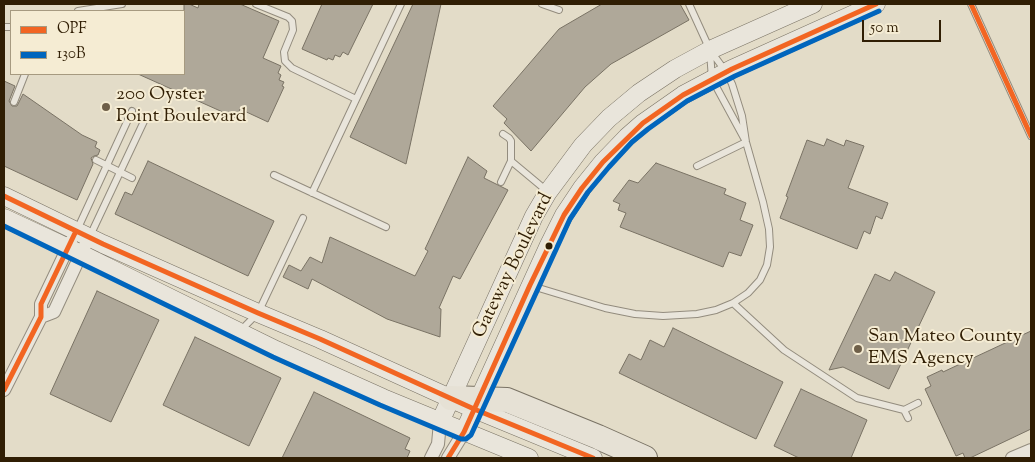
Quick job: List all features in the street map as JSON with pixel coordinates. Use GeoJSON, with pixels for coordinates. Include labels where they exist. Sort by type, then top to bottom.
{"type":"FeatureCollection","features":[{"type":"Feature","properties":{"kind":"highway"},"geometry":{"type":"LineString","coordinates":[[451,398],[476,404],[499,399],[507,400],[645,458]]}},
{"type":"Feature","properties":{"kind":"main road","name":"Gateway Boulevard"},"geometry":{"type":"LineString","coordinates":[[440,422],[521,242],[548,192],[583,144],[609,118],[640,93],[675,69],[710,50],[813,4]]}},
{"type":"Feature","properties":{"kind":"main road","name":"Gateway Boulevard"},"geometry":{"type":"LineString","coordinates":[[464,432],[530,285],[564,215],[582,188],[603,162],[627,137],[655,114],[719,75],[876,4]]}},
{"type":"Feature","properties":{"kind":"main road"},"geometry":{"type":"LineString","coordinates":[[4,196],[83,234],[451,398]]}},
{"type":"Feature","properties":{"kind":"main road"},"geometry":{"type":"LineString","coordinates":[[4,218],[276,350],[383,398],[529,458]]}},
{"type":"Feature","properties":{"kind":"main road"},"geometry":{"type":"LineString","coordinates":[[476,404],[593,458]]}},
{"type":"Feature","properties":{"kind":"street"},"geometry":{"type":"LineString","coordinates":[[4,390],[41,317],[41,304],[75,251],[83,234]]}},
{"type":"Feature","properties":{"kind":"street"},"geometry":{"type":"LineString","coordinates":[[431,458],[438,444],[440,422]]}},
{"type":"Feature","properties":{"kind":"street"},"geometry":{"type":"LineString","coordinates":[[448,458],[464,432]]}},
{"type":"Feature","properties":{"kind":"street"},"geometry":{"type":"LineString","coordinates":[[1012,458],[1031,450]]}},
{"type":"Feature","properties":{"kind":"lane"},"geometry":{"type":"LineString","coordinates":[[84,10],[122,4]]}},
{"type":"Feature","properties":{"kind":"lane"},"geometry":{"type":"LineString","coordinates":[[256,4],[288,17],[292,21],[293,30],[284,52],[286,61],[292,68],[356,99]]}},
{"type":"Feature","properties":{"kind":"lane"},"geometry":{"type":"LineString","coordinates":[[312,193],[401,4]]}},
{"type":"Feature","properties":{"kind":"lane"},"geometry":{"type":"LineString","coordinates":[[542,4],[559,10]]}},
{"type":"Feature","properties":{"kind":"lane"},"geometry":{"type":"LineString","coordinates":[[689,4],[710,50],[731,117],[746,142]]}},
{"type":"Feature","properties":{"kind":"lane"},"geometry":{"type":"LineString","coordinates":[[971,4],[1031,136]]}},
{"type":"Feature","properties":{"kind":"lane"},"geometry":{"type":"LineString","coordinates":[[530,285],[576,300],[635,314],[663,316],[697,314],[716,310],[748,294],[760,280],[767,265],[770,247],[763,202],[746,142],[742,116],[732,84],[719,75],[710,50]]}},
{"type":"Feature","properties":{"kind":"lane"},"geometry":{"type":"LineString","coordinates":[[14,102],[25,75]]}},
{"type":"Feature","properties":{"kind":"lane"},"geometry":{"type":"LineString","coordinates":[[83,234],[107,165],[132,111]]}},
{"type":"Feature","properties":{"kind":"lane"},"geometry":{"type":"LineString","coordinates":[[83,234],[120,172],[146,117]]}},
{"type":"Feature","properties":{"kind":"lane"},"geometry":{"type":"LineString","coordinates":[[501,182],[512,161],[511,141],[509,138],[502,136]]}},
{"type":"Feature","properties":{"kind":"lane"},"geometry":{"type":"LineString","coordinates":[[697,166],[746,142]]}},
{"type":"Feature","properties":{"kind":"lane"},"geometry":{"type":"LineString","coordinates":[[96,160],[132,178]]}},
{"type":"Feature","properties":{"kind":"lane"},"geometry":{"type":"LineString","coordinates":[[512,161],[548,192]]}},
{"type":"Feature","properties":{"kind":"lane"},"geometry":{"type":"LineString","coordinates":[[274,175],[386,227]]}},
{"type":"Feature","properties":{"kind":"lane"},"geometry":{"type":"LineString","coordinates":[[239,331],[258,313],[303,218]]}},
{"type":"Feature","properties":{"kind":"lane"},"geometry":{"type":"LineString","coordinates":[[733,303],[784,350],[857,398],[904,410],[918,403]]}},
{"type":"Feature","properties":{"kind":"lane"},"geometry":{"type":"LineString","coordinates":[[904,410],[908,418]]}},
{"type":"Feature","properties":{"kind":"building"},"geometry":{"type":"Polygon","coordinates":[[[184,4],[198,8],[199,4],[240,4],[279,21],[263,58],[281,66],[278,73],[281,75],[279,80],[284,82],[282,86],[284,87],[268,122],[240,109],[236,118],[140,75],[185,75],[184,4]]]}},
{"type":"Feature","properties":{"kind":"building"},"geometry":{"type":"Polygon","coordinates":[[[322,4],[373,4],[348,55],[343,52],[340,57],[335,55],[333,60],[328,58],[327,60],[302,49],[322,4]]]}},
{"type":"Feature","properties":{"kind":"building"},"geometry":{"type":"Polygon","coordinates":[[[413,4],[441,4],[406,164],[350,137],[413,4]]]}},
{"type":"Feature","properties":{"kind":"building"},"geometry":{"type":"Polygon","coordinates":[[[602,4],[680,4],[689,20],[611,64],[585,87],[531,151],[504,123],[507,119],[493,106],[559,29],[602,4]]]}},
{"type":"Feature","properties":{"kind":"building"},"geometry":{"type":"Polygon","coordinates":[[[4,81],[15,86],[9,101],[12,106],[17,106],[23,94],[82,135],[97,142],[95,147],[100,150],[98,155],[91,158],[93,164],[77,200],[4,166],[4,81]]]}},
{"type":"Feature","properties":{"kind":"building"},"geometry":{"type":"Polygon","coordinates":[[[827,139],[844,146],[846,140],[864,146],[848,188],[888,203],[882,219],[876,216],[870,234],[864,231],[857,249],[780,218],[788,197],[786,196],[807,140],[824,146],[827,139]]]}},
{"type":"Feature","properties":{"kind":"building"},"geometry":{"type":"Polygon","coordinates":[[[468,157],[487,171],[484,178],[508,190],[460,279],[453,276],[439,308],[441,309],[440,337],[387,319],[312,279],[308,289],[283,277],[289,265],[301,271],[310,257],[322,263],[330,237],[415,276],[428,251],[425,249],[468,157]]]}},
{"type":"Feature","properties":{"kind":"building"},"geometry":{"type":"Polygon","coordinates":[[[148,161],[274,221],[248,276],[115,214],[125,192],[132,195],[148,161]]]}},
{"type":"Feature","properties":{"kind":"building"},"geometry":{"type":"Polygon","coordinates":[[[656,163],[726,189],[724,194],[746,203],[740,220],[753,225],[741,256],[729,252],[723,267],[620,227],[626,213],[618,210],[620,204],[613,201],[629,180],[638,183],[656,163]]]}},
{"type":"Feature","properties":{"kind":"building"},"geometry":{"type":"Polygon","coordinates":[[[895,272],[935,292],[889,389],[843,367],[829,370],[875,274],[890,281],[895,272]]]}},
{"type":"Feature","properties":{"kind":"building"},"geometry":{"type":"Polygon","coordinates":[[[97,291],[159,320],[111,422],[50,394],[97,291]]]}},
{"type":"Feature","properties":{"kind":"building"},"geometry":{"type":"Polygon","coordinates":[[[673,328],[783,382],[756,439],[619,373],[629,354],[641,360],[650,340],[664,347],[673,328]]]}},
{"type":"Feature","properties":{"kind":"building"},"geometry":{"type":"Polygon","coordinates":[[[1031,331],[1031,429],[970,458],[965,458],[963,453],[956,456],[925,389],[931,386],[927,377],[942,370],[943,372],[1031,331]]]}},
{"type":"Feature","properties":{"kind":"building"},"geometry":{"type":"Polygon","coordinates":[[[195,337],[281,378],[249,446],[163,405],[195,337]]]}},
{"type":"Feature","properties":{"kind":"building"},"geometry":{"type":"Polygon","coordinates":[[[801,389],[867,420],[851,458],[799,458],[774,446],[801,389]]]}},
{"type":"Feature","properties":{"kind":"building"},"geometry":{"type":"Polygon","coordinates":[[[314,392],[410,438],[405,449],[410,451],[407,458],[282,458],[314,392]]]}},
{"type":"Feature","properties":{"kind":"transit line","name":"OPF"},"geometry":{"type":"LineString","coordinates":[[448,458],[464,432],[530,285],[564,215],[582,188],[603,162],[643,123],[683,95],[732,69],[876,4]]}},
{"type":"Feature","properties":{"kind":"transit line","name":"OPF"},"geometry":{"type":"LineString","coordinates":[[971,4],[1031,136]]}},
{"type":"Feature","properties":{"kind":"transit line","name":"130B"},"geometry":{"type":"LineString","coordinates":[[4,226],[273,357],[380,405],[461,439],[466,439],[471,435],[570,219],[588,192],[632,142],[687,101],[735,76],[879,11]]}},
{"type":"Feature","properties":{"kind":"transit line","name":"OPF"},"geometry":{"type":"LineString","coordinates":[[4,196],[103,244],[258,313],[474,409],[593,458]]}},
{"type":"Feature","properties":{"kind":"transit line","name":"OPF"},"geometry":{"type":"LineString","coordinates":[[4,390],[41,317],[41,304],[76,231]]}},
{"type":"Feature","properties":{"kind":"place","name":"200 Oyster Point Boulevard"},"geometry":{"type":"Point","coordinates":[106,107]}},
{"type":"Feature","properties":{"kind":"place","name":"San Mateo County EMS Agency"},"geometry":{"type":"Point","coordinates":[858,349]}}]}
